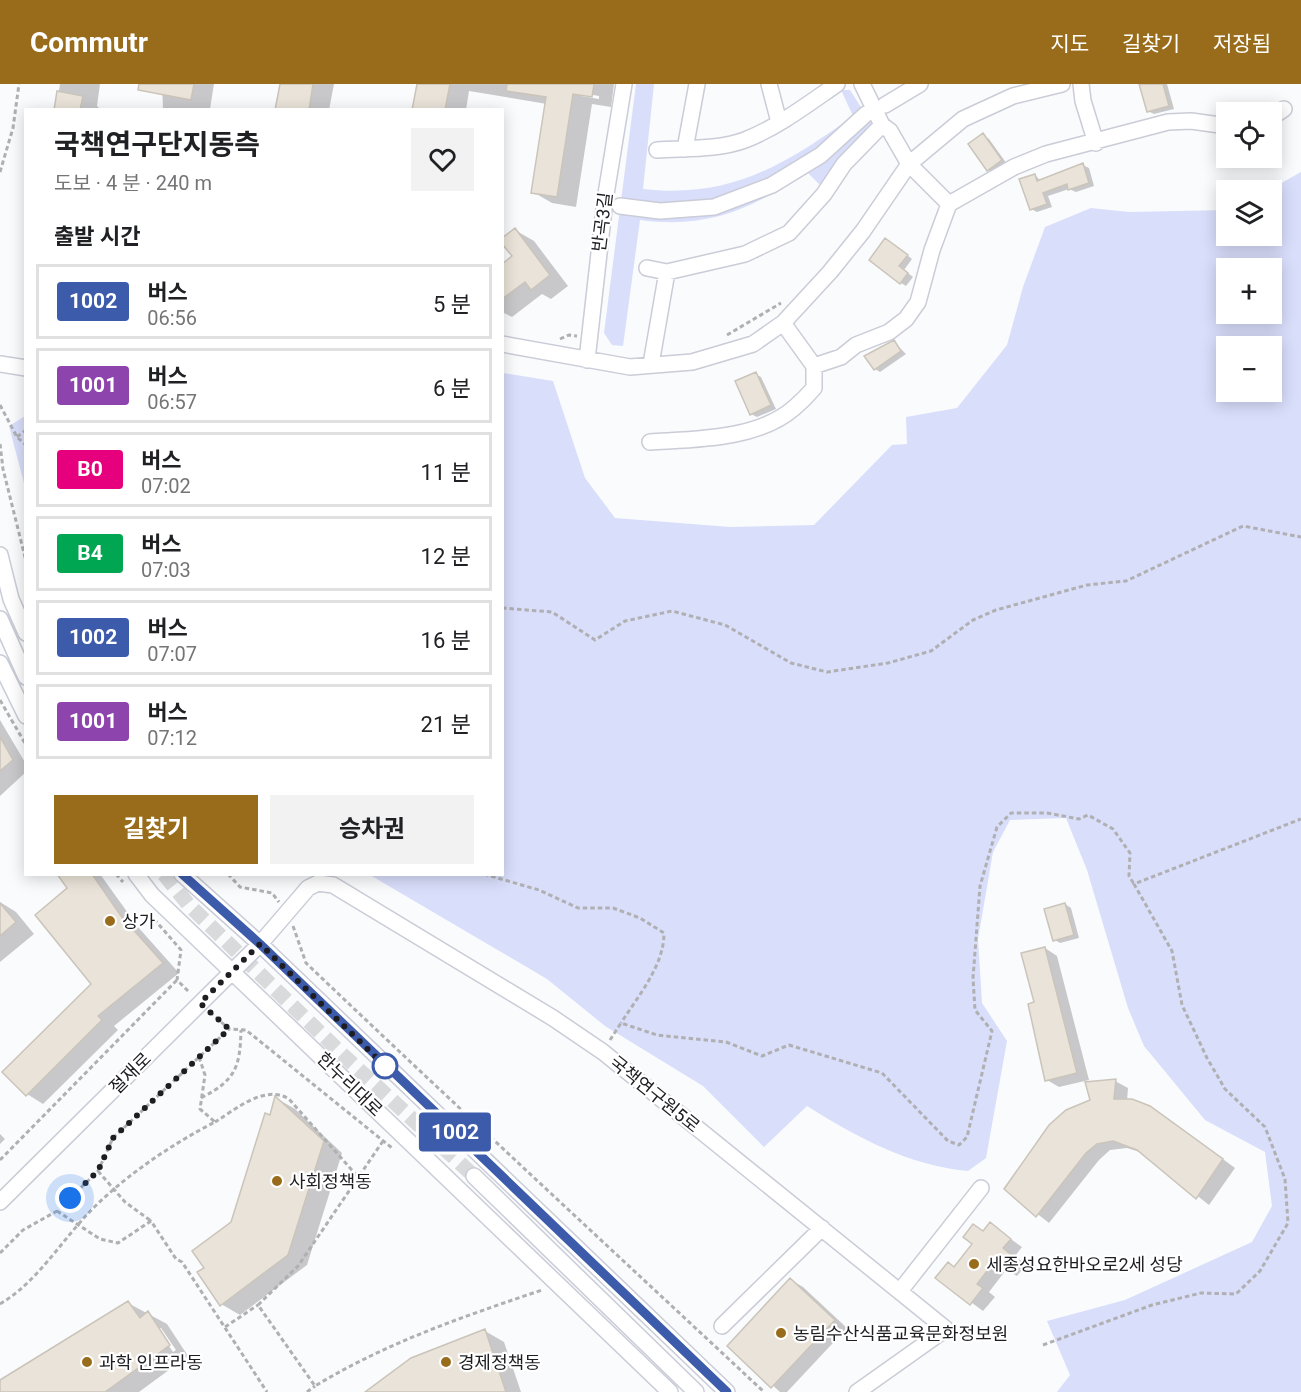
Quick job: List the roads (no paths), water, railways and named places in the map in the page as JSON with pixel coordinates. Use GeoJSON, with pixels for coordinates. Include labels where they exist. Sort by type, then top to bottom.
{"type":"FeatureCollection","features":[{"type":"Feature","properties":{"kind":"street","name":"반곡3길"},"geometry":{"type":"LineString","coordinates":[[587,360],[605,200],[624,84]]}},
{"type":"Feature","properties":{"kind":"street"},"geometry":{"type":"LineString","coordinates":[[685,149],[697,84]]}},
{"type":"Feature","properties":{"kind":"street"},"geometry":{"type":"LineString","coordinates":[[769,84],[779,122]]}},
{"type":"Feature","properties":{"kind":"street"},"geometry":{"type":"LineString","coordinates":[[657,150],[685,149],[744,140],[779,122],[837,84]]}},
{"type":"Feature","properties":{"kind":"street"},"geometry":{"type":"LineString","coordinates":[[862,84],[882,125],[891,131],[909,164],[949,204]]}},
{"type":"Feature","properties":{"kind":"street"},"geometry":{"type":"LineString","coordinates":[[885,105],[920,84]]}},
{"type":"Feature","properties":{"kind":"street"},"geometry":{"type":"LineString","coordinates":[[504,344],[630,367],[692,362],[753,344],[783,323],[863,231],[909,164],[963,119],[1013,96],[1062,84]]}},
{"type":"Feature","properties":{"kind":"street"},"geometry":{"type":"LineString","coordinates":[[1081,84],[1096,143]]}},
{"type":"Feature","properties":{"kind":"street"},"geometry":{"type":"LineString","coordinates":[[620,206],[660,211],[714,207],[772,184],[821,155],[866,114]]}},
{"type":"Feature","properties":{"kind":"street"},"geometry":{"type":"LineString","coordinates":[[814,366],[842,357],[856,345],[889,332],[906,319],[918,302],[932,250],[949,204],[1014,167],[1046,154],[1096,143],[1168,122],[1191,121],[1216,124]]}},
{"type":"Feature","properties":{"kind":"street"},"geometry":{"type":"LineString","coordinates":[[647,268],[667,273],[744,254],[789,233],[824,194],[844,164],[882,125]]}},
{"type":"Feature","properties":{"kind":"street"},"geometry":{"type":"LineString","coordinates":[[651,364],[667,273]]}},
{"type":"Feature","properties":{"kind":"street"},"geometry":{"type":"LineString","coordinates":[[650,442],[702,439],[750,430],[776,420],[794,409],[814,388],[814,366],[783,323]]}},
{"type":"Feature","properties":{"kind":"street"},"geometry":{"type":"LineString","coordinates":[[0,364],[24,368]]}},
{"type":"Feature","properties":{"kind":"street"},"geometry":{"type":"LineString","coordinates":[[0,555],[11,599],[24,628]]}},
{"type":"Feature","properties":{"kind":"street"},"geometry":{"type":"LineString","coordinates":[[0,619],[24,673]]}},
{"type":"Feature","properties":{"kind":"street"},"geometry":{"type":"LineString","coordinates":[[0,663],[24,712]]}},
{"type":"Feature","properties":{"kind":"street","name":"한누리대로"},"geometry":{"type":"LineString","coordinates":[[184,876],[260,944],[727,1392]]}},
{"type":"Feature","properties":{"kind":"street","name":"한누리대로"},"geometry":{"type":"LineString","coordinates":[[130,879],[152,895],[233,970],[670,1392]]}},
{"type":"Feature","properties":{"kind":"street","name":"국책연구원5로"},"geometry":{"type":"LineString","coordinates":[[260,944],[308,888],[318,883],[333,885],[553,1018],[603,1052],[946,1329],[856,1392]]}},
{"type":"Feature","properties":{"kind":"street","name":"절재로"},"geometry":{"type":"LineString","coordinates":[[0,1202],[260,944]]}},
{"type":"Feature","properties":{"kind":"street"},"geometry":{"type":"LineString","coordinates":[[474,1176],[696,1392]]}},
{"type":"Feature","properties":{"kind":"street"},"geometry":{"type":"LineString","coordinates":[[900,1291],[981,1188]]}},
{"type":"Feature","properties":{"kind":"street"},"geometry":{"type":"LineString","coordinates":[[722,1326],[822,1228]]}},
{"type":"Feature","properties":{"kind":"tunnel"},"geometry":{"type":"LineString","coordinates":[[166,876],[188,904],[344,1056],[474,1176]]}},
{"type":"Feature","properties":{"kind":"place","name":"상가"},"geometry":{"type":"Point","coordinates":[110,921]}},
{"type":"Feature","properties":{"kind":"place","name":"사회정책동"},"geometry":{"type":"Point","coordinates":[277,1181]}},
{"type":"Feature","properties":{"kind":"place","name":"세종성요한바오로2세 성당"},"geometry":{"type":"Point","coordinates":[974,1264]}},
{"type":"Feature","properties":{"kind":"place","name":"농림수산식품교육문화정보원"},"geometry":{"type":"Point","coordinates":[781,1333]}},
{"type":"Feature","properties":{"kind":"place","name":"과학 인프라동"},"geometry":{"type":"Point","coordinates":[87,1362]}},
{"type":"Feature","properties":{"kind":"place","name":"경제정책동"},"geometry":{"type":"Point","coordinates":[446,1362]}}]}
